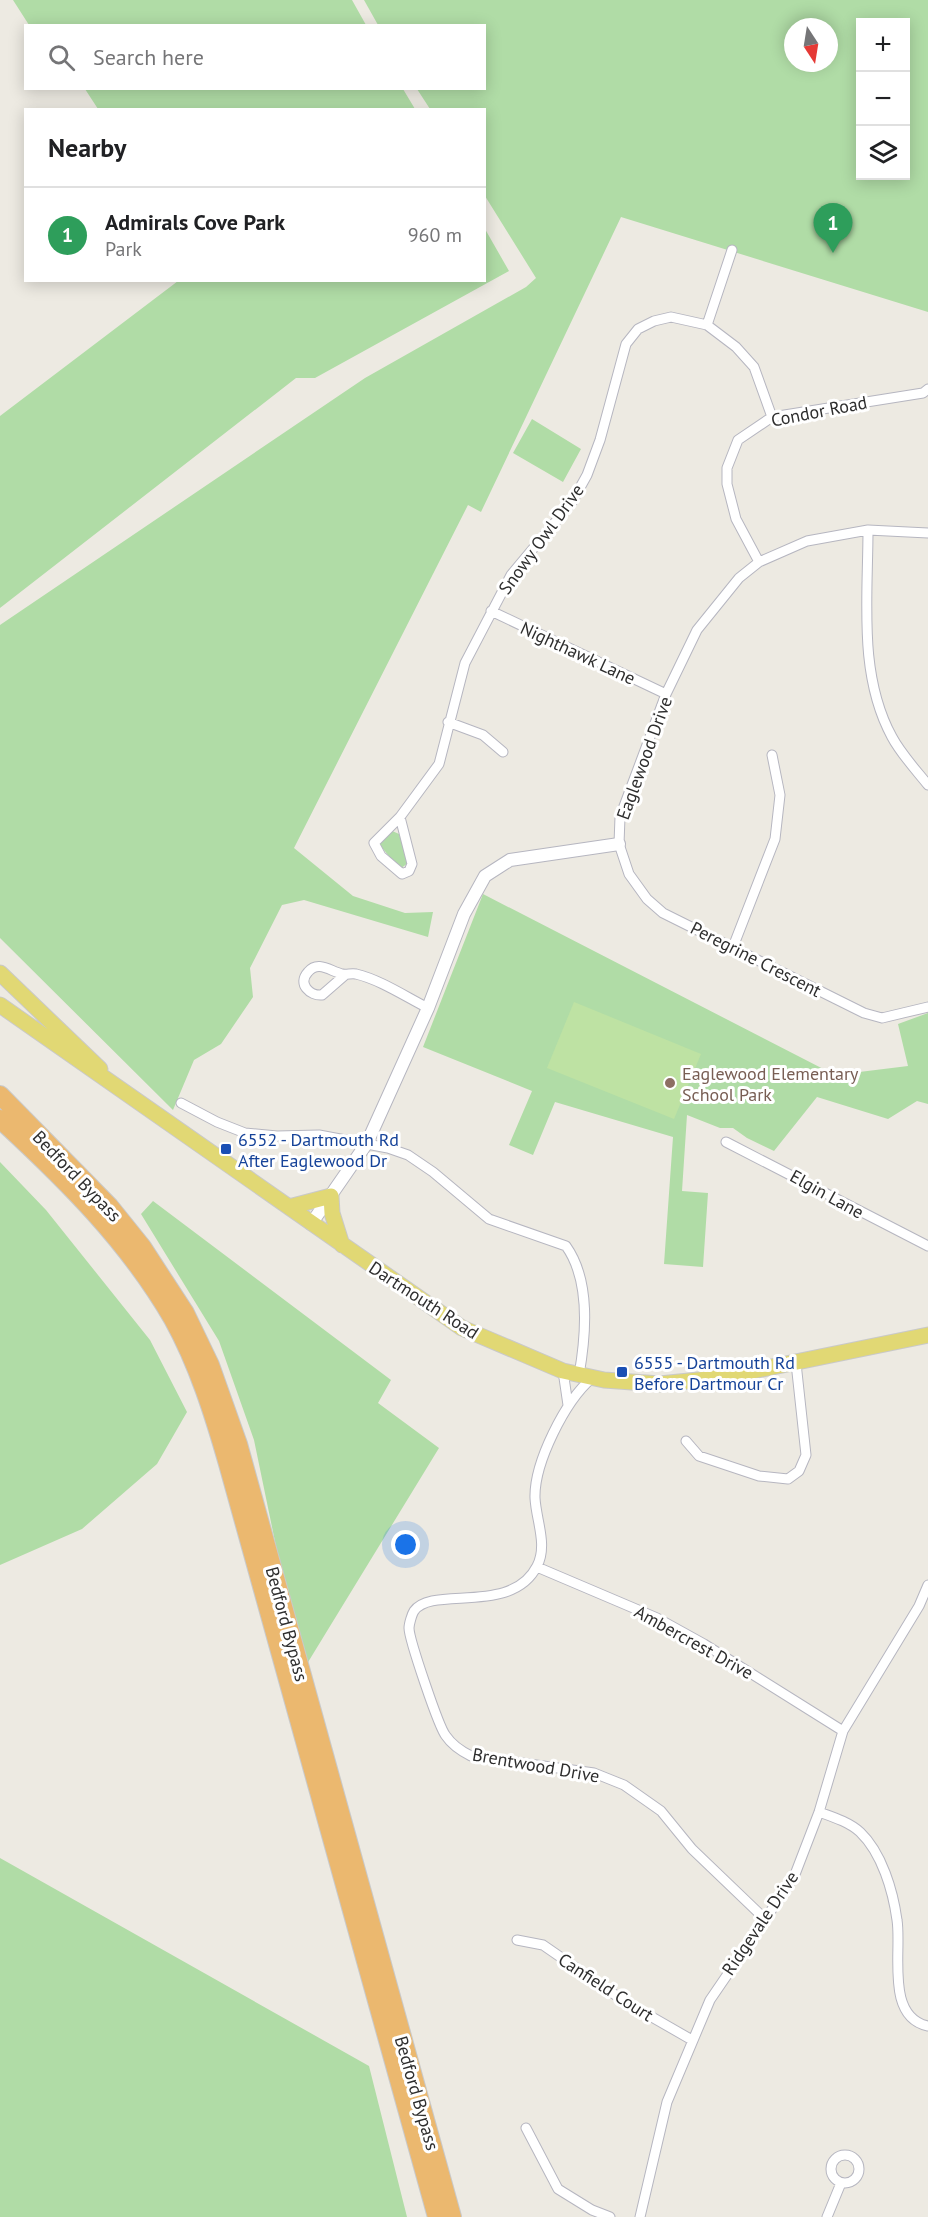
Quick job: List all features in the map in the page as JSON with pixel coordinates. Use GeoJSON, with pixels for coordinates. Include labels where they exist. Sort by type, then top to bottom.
{"type":"FeatureCollection","features":[{"type":"Feature","properties":{"kind":"highway","name":"Bedford Bypass"},"geometry":{"type":"LineString","coordinates":[[0,1095],[109,1206],[142,1247],[185,1313],[210,1365],[238,1444],[452,2217]]}},
{"type":"Feature","properties":{"kind":"highway","name":"Bedford Bypass"},"geometry":{"type":"LineString","coordinates":[[0,1119],[66,1180],[119,1241],[173,1320],[203,1386],[228,1464],[437,2217]]}},
{"type":"Feature","properties":{"kind":"main road","name":"Dartmouth Road"},"geometry":{"type":"LineString","coordinates":[[0,973],[39,1013],[85,1052],[110,1080]]}},
{"type":"Feature","properties":{"kind":"main road","name":"Dartmouth Road"},"geometry":{"type":"LineString","coordinates":[[0,1005],[462,1328],[562,1371],[586,1376],[660,1384],[718,1378],[928,1335]]}},
{"type":"Feature","properties":{"kind":"main road"},"geometry":{"type":"LineString","coordinates":[[289,1208],[331,1196],[332,1213],[342,1245]]}},
{"type":"Feature","properties":{"kind":"street"},"geometry":{"type":"LineString","coordinates":[[707,325],[732,250]]}},
{"type":"Feature","properties":{"kind":"street","name":"Snowy Owl Drive"},"geometry":{"type":"LineString","coordinates":[[400,817],[412,864],[409,871],[402,874],[381,856],[375,843],[400,817],[439,764],[465,663],[511,575],[572,502],[587,476],[600,440],[626,344],[638,329],[654,321],[671,317],[707,325],[736,347],[754,367],[772,417]]}},
{"type":"Feature","properties":{"kind":"street","name":"Condor Road"},"geometry":{"type":"LineString","coordinates":[[759,562],[736,519],[727,484],[727,468],[738,440],[772,417],[923,393],[928,389]]}},
{"type":"Feature","properties":{"kind":"street"},"geometry":{"type":"LineString","coordinates":[[868,530],[868,636],[871,679],[878,705],[892,738],[928,784]]}},
{"type":"Feature","properties":{"kind":"street","name":"Eaglewood Drive"},"geometry":{"type":"LineString","coordinates":[[311,1224],[367,1143],[428,1008],[464,914],[485,876],[510,860],[619,844],[620,817],[623,806],[666,694],[697,630],[727,591],[759,562],[807,541],[868,530],[928,533]]}},
{"type":"Feature","properties":{"kind":"street","name":"Nighthawk Lane"},"geometry":{"type":"LineString","coordinates":[[491,612],[666,694]]}},
{"type":"Feature","properties":{"kind":"street"},"geometry":{"type":"LineString","coordinates":[[448,722],[483,735],[502,752]]}},
{"type":"Feature","properties":{"kind":"street"},"geometry":{"type":"LineString","coordinates":[[734,947],[774,839],[780,795],[772,755]]}},
{"type":"Feature","properties":{"kind":"street","name":"Peregrine Crescent"},"geometry":{"type":"LineString","coordinates":[[619,844],[629,874],[647,899],[663,913],[864,1013],[882,1018],[928,1007]]}},
{"type":"Feature","properties":{"kind":"street"},"geometry":{"type":"LineString","coordinates":[[345,975],[354,974],[375,982],[428,1008]]}},
{"type":"Feature","properties":{"kind":"street"},"geometry":{"type":"LineString","coordinates":[[181,1103],[245,1132],[277,1136],[319,1135],[367,1143],[408,1155],[433,1172],[489,1219],[566,1246],[576,1264],[581,1284],[586,1376],[582,1387],[568,1405],[535,1478],[535,1501],[541,1540],[541,1555],[537,1567]]}},
{"type":"Feature","properties":{"kind":"street","name":"Elgin Lane"},"geometry":{"type":"LineString","coordinates":[[726,1142],[928,1246]]}},
{"type":"Feature","properties":{"kind":"street"},"geometry":{"type":"LineString","coordinates":[[686,1441],[699,1456],[759,1476],[788,1479],[800,1471],[806,1455],[796,1363]]}},
{"type":"Feature","properties":{"kind":"street"},"geometry":{"type":"LineString","coordinates":[[562,1371],[568,1405]]}},
{"type":"Feature","properties":{"kind":"street","name":"Ambercrest Drive"},"geometry":{"type":"LineString","coordinates":[[537,1567],[657,1618],[704,1644],[843,1731]]}},
{"type":"Feature","properties":{"kind":"street","name":"Brentwood Drive"},"geometry":{"type":"LineString","coordinates":[[537,1567],[527,1580],[510,1591],[483,1598],[426,1603],[415,1610],[408,1628],[437,1720],[445,1736],[457,1748],[471,1756],[594,1773],[624,1785],[661,1811],[692,1849],[764,1918]]}},
{"type":"Feature","properties":{"kind":"street","name":"Ridgevale Drive"},"geometry":{"type":"LineString","coordinates":[[640,2217],[660,2126],[692,2040],[710,2000],[794,1877],[819,1812],[843,1731],[919,1606],[928,1585]]}},
{"type":"Feature","properties":{"kind":"street"},"geometry":{"type":"LineString","coordinates":[[919,1606],[928,1612]]}},
{"type":"Feature","properties":{"kind":"street"},"geometry":{"type":"LineString","coordinates":[[819,1812],[860,1832],[872,1847],[890,1889],[897,1920],[901,1996],[908,2015],[928,2026]]}},
{"type":"Feature","properties":{"kind":"street","name":"Canfield Court"},"geometry":{"type":"LineString","coordinates":[[517,1940],[543,1945],[624,2001],[692,2040]]}},
{"type":"Feature","properties":{"kind":"street"},"geometry":{"type":"LineString","coordinates":[[526,2128],[558,2189],[592,2210],[610,2217]]}},
{"type":"Feature","properties":{"kind":"street"},"geometry":{"type":"LineString","coordinates":[[827,2217],[841,2183]]}},
{"type":"Feature","properties":{"kind":"green space"},"geometry":{"type":"Polygon","coordinates":[[[13,0],[352,0],[365,24],[28,24],[13,0]]]}},
{"type":"Feature","properties":{"kind":"green space"},"geometry":{"type":"Polygon","coordinates":[[[364,0],[928,0],[928,312],[621,217],[481,512],[468,505],[294,848],[353,896],[405,913],[433,912],[428,937],[304,900],[282,905],[250,968],[253,997],[221,1044],[194,1060],[173,1110],[0,938],[0,625],[365,378],[526,287],[536,278],[486,198],[486,108],[429,108],[418,90],[486,90],[486,24],[377,24],[364,0]]]}},
{"type":"Feature","properties":{"kind":"green space"},"geometry":{"type":"Polygon","coordinates":[[[86,90],[404,90],[414,108],[97,108],[86,90]]]}},
{"type":"Feature","properties":{"kind":"green space"},"geometry":{"type":"Polygon","coordinates":[[[486,231],[509,271],[315,378],[296,378],[0,608],[0,416],[177,282],[486,282],[486,231]]]}},
{"type":"Feature","properties":{"kind":"green space"},"geometry":{"type":"Polygon","coordinates":[[[532,419],[581,449],[563,482],[513,453],[532,419]]]}},
{"type":"Feature","properties":{"kind":"green space"},"geometry":{"type":"Polygon","coordinates":[[[390,830],[399,834],[408,863],[400,869],[378,843],[390,830]]]}},
{"type":"Feature","properties":{"kind":"green space","name":"Eaglewood Elementary School Park"},"geometry":{"type":"Polygon","coordinates":[[[483,894],[835,1075],[908,1066],[898,1024],[928,1013],[928,1104],[917,1101],[888,1119],[817,1097],[774,1151],[747,1138],[733,1128],[720,1128],[687,1115],[682,1191],[708,1193],[703,1267],[664,1264],[673,1137],[555,1102],[533,1155],[509,1145],[532,1091],[423,1047],[483,894]]]}},
{"type":"Feature","properties":{"kind":"green space"},"geometry":{"type":"Polygon","coordinates":[[[574,1002],[701,1054],[674,1119],[547,1068],[574,1002]]]}},
{"type":"Feature","properties":{"kind":"green space"},"geometry":{"type":"Polygon","coordinates":[[[0,1162],[46,1210],[150,1340],[187,1412],[157,1464],[82,1529],[0,1565],[0,1162]]]}},
{"type":"Feature","properties":{"kind":"green space"},"geometry":{"type":"Polygon","coordinates":[[[153,1201],[391,1380],[378,1403],[439,1448],[302,1672],[254,1440],[219,1341],[141,1214],[153,1201]]]}},
{"type":"Feature","properties":{"kind":"green space"},"geometry":{"type":"Polygon","coordinates":[[[0,1858],[369,2066],[407,2217],[0,2217],[0,1858]]]}},
{"type":"Feature","properties":{"kind":"place","name":"Admirals Cove Park"},"geometry":{"type":"Point","coordinates":[833,253]}},
{"type":"Feature","properties":{"kind":"place","name":"Eaglewood Elementary School Park"},"geometry":{"type":"Point","coordinates":[670,1083]}},
{"type":"Feature","properties":{"kind":"place","name":"6552 - Dartmouth Rd After Eaglewood Dr"},"geometry":{"type":"Point","coordinates":[226,1149]}},
{"type":"Feature","properties":{"kind":"place","name":"6555 - Dartmouth Rd Before Dartmour Cr"},"geometry":{"type":"Point","coordinates":[622,1372]}}]}
